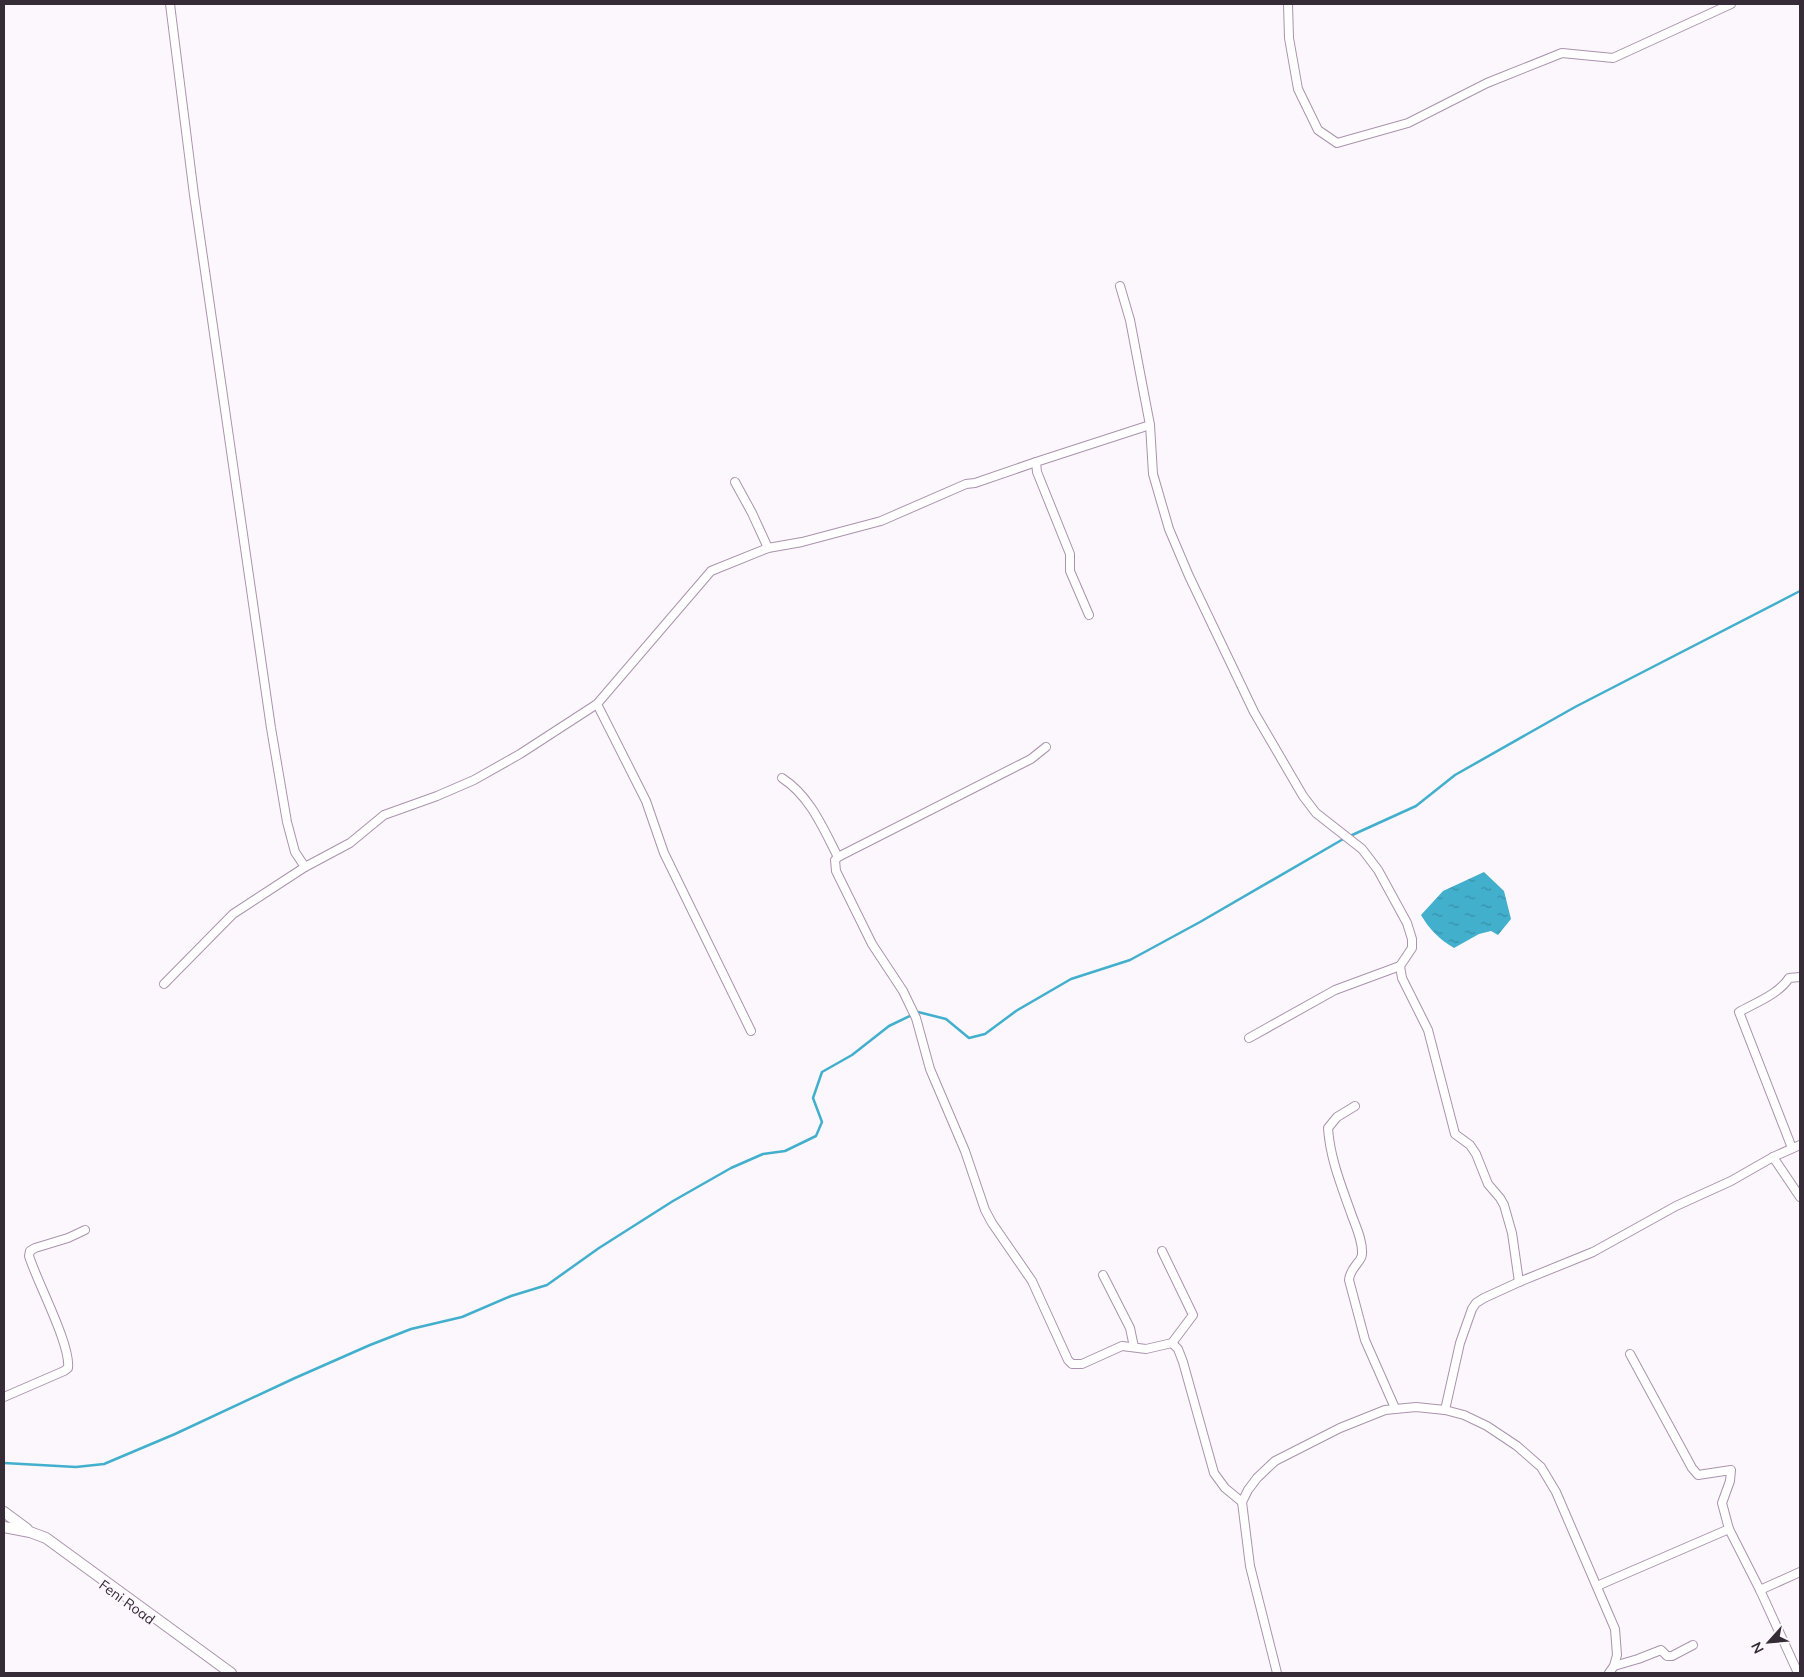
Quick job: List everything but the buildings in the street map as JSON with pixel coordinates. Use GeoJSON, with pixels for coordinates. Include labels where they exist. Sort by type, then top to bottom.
{"type":"FeatureCollection","features":[{"type":"Feature","properties":{"kind":"main road"},"geometry":{"type":"LineString","coordinates":[[4,1512],[30,1532]]}},
{"type":"Feature","properties":{"kind":"main road"},"geometry":{"type":"LineString","coordinates":[[4,1527],[30,1532],[46,1538],[231,1673]]}},
{"type":"Feature","properties":{"kind":"main road","name":"Feni Road"},"geometry":{"type":"LineString","coordinates":[[30,1532],[223,1673]]}},
{"type":"Feature","properties":{"kind":"street"},"geometry":{"type":"LineString","coordinates":[[170,4],[194,196],[271,728],[287,822],[295,852],[305,867]]}},
{"type":"Feature","properties":{"kind":"street"},"geometry":{"type":"LineString","coordinates":[[1288,4],[1289,38],[1298,89],[1318,130],[1337,143],[1408,123],[1487,83],[1562,53],[1613,58],[1731,4]]}},
{"type":"Feature","properties":{"kind":"street"},"geometry":{"type":"LineString","coordinates":[[1120,286],[1130,320],[1150,426],[1154,474],[1168,529],[1189,576],[1254,712],[1303,796],[1316,813],[1362,849],[1378,870],[1403,915],[1412,939],[1412,948],[1400,966],[1335,990],[1249,1038]]}},
{"type":"Feature","properties":{"kind":"street"},"geometry":{"type":"LineString","coordinates":[[164,984],[233,914],[305,867],[350,843],[384,815],[437,796],[474,780],[520,754],[597,704],[711,571],[768,548],[802,542],[881,521],[966,484],[975,483],[1150,426]]}},
{"type":"Feature","properties":{"kind":"street"},"geometry":{"type":"LineString","coordinates":[[1036,462],[1037,472],[1070,554],[1070,571],[1089,615]]}},
{"type":"Feature","properties":{"kind":"street"},"geometry":{"type":"LineString","coordinates":[[735,482],[768,548]]}},
{"type":"Feature","properties":{"kind":"street"},"geometry":{"type":"LineString","coordinates":[[597,704],[646,801],[664,852],[751,1031]]}},
{"type":"Feature","properties":{"kind":"street"},"geometry":{"type":"LineString","coordinates":[[1046,747],[1031,759],[838,857],[835,860],[836,871],[872,944],[903,991],[916,1018],[930,1069],[965,1151],[985,1210],[1032,1281],[1068,1360],[1072,1364],[1082,1364],[1122,1346],[1146,1349],[1172,1343],[1194,1315],[1162,1251]]}},
{"type":"Feature","properties":{"kind":"street"},"geometry":{"type":"LineString","coordinates":[[782,778],[793,785],[804,797],[818,818],[838,857]]}},
{"type":"Feature","properties":{"kind":"street"},"geometry":{"type":"LineString","coordinates":[[1400,966],[1402,978],[1428,1030],[1454,1134],[1470,1145],[1476,1154],[1488,1184],[1504,1205],[1512,1233],[1519,1282]]}},
{"type":"Feature","properties":{"kind":"street"},"geometry":{"type":"LineString","coordinates":[[1445,1410],[1460,1342],[1472,1309],[1484,1298],[1593,1252],[1676,1206],[1732,1181],[1796,1147],[1740,1012],[1773,993],[1786,983],[1789,978],[1800,977]]}},
{"type":"Feature","properties":{"kind":"street"},"geometry":{"type":"LineString","coordinates":[[1356,1106],[1337,1117],[1328,1128],[1328,1138],[1334,1164],[1359,1236],[1362,1251],[1362,1256],[1351,1270],[1349,1280],[1365,1340],[1395,1408]]}},
{"type":"Feature","properties":{"kind":"street"},"geometry":{"type":"LineString","coordinates":[[1773,1158],[1800,1197]]}},
{"type":"Feature","properties":{"kind":"street"},"geometry":{"type":"LineString","coordinates":[[4,1397],[68,1368],[67,1354],[62,1336],[29,1256],[30,1251],[35,1248],[68,1238],[85,1230]]}},
{"type":"Feature","properties":{"kind":"street"},"geometry":{"type":"LineString","coordinates":[[1102,1275],[1130,1328],[1134,1347]]}},
{"type":"Feature","properties":{"kind":"street"},"geometry":{"type":"LineString","coordinates":[[1172,1343],[1178,1349],[1183,1362],[1214,1473],[1225,1488],[1242,1502]]}},
{"type":"Feature","properties":{"kind":"street"},"geometry":{"type":"LineString","coordinates":[[1630,1354],[1692,1468],[1698,1475],[1730,1470],[1730,1481],[1722,1503],[1729,1529],[1760,1590],[1798,1673]]}},
{"type":"Feature","properties":{"kind":"street"},"geometry":{"type":"LineString","coordinates":[[1278,1673],[1250,1566],[1242,1502],[1248,1490],[1257,1478],[1275,1461],[1340,1428],[1385,1410],[1416,1407],[1445,1410],[1464,1415],[1487,1426],[1517,1446],[1541,1467],[1556,1492],[1615,1629],[1617,1655],[1614,1666],[1609,1673]]}},
{"type":"Feature","properties":{"kind":"street"},"geometry":{"type":"LineString","coordinates":[[1597,1586],[1729,1529]]}},
{"type":"Feature","properties":{"kind":"street"},"geometry":{"type":"LineString","coordinates":[[1760,1590],[1800,1572]]}},
{"type":"Feature","properties":{"kind":"street"},"geometry":{"type":"LineString","coordinates":[[1614,1666],[1661,1650],[1667,1656],[1672,1656],[1693,1645]]}},
{"type":"Feature","properties":{"kind":"water"},"geometry":{"type":"Polygon","coordinates":[[[1484,872],[1504,891],[1511,919],[1498,935],[1491,931],[1479,934],[1454,948],[1435,934],[1421,915],[1443,891],[1484,872]]]}},
{"type":"Feature","properties":{"kind":"waterway"},"geometry":{"type":"LineString","coordinates":[[1350,836],[1416,806],[1455,775],[1575,707],[1800,591]]}},
{"type":"Feature","properties":{"kind":"waterway"},"geometry":{"type":"LineString","coordinates":[[4,1463],[76,1467],[104,1464],[175,1434],[370,1345],[411,1329],[462,1317],[511,1296],[547,1285],[599,1248],[673,1201],[731,1168],[763,1154],[785,1151],[816,1136],[822,1122],[813,1098],[822,1072],[852,1055],[889,1026],[918,1012],[946,1019],[969,1038],[985,1034],[1016,1011],[1071,979],[1130,960],[1345,838]]}}]}
